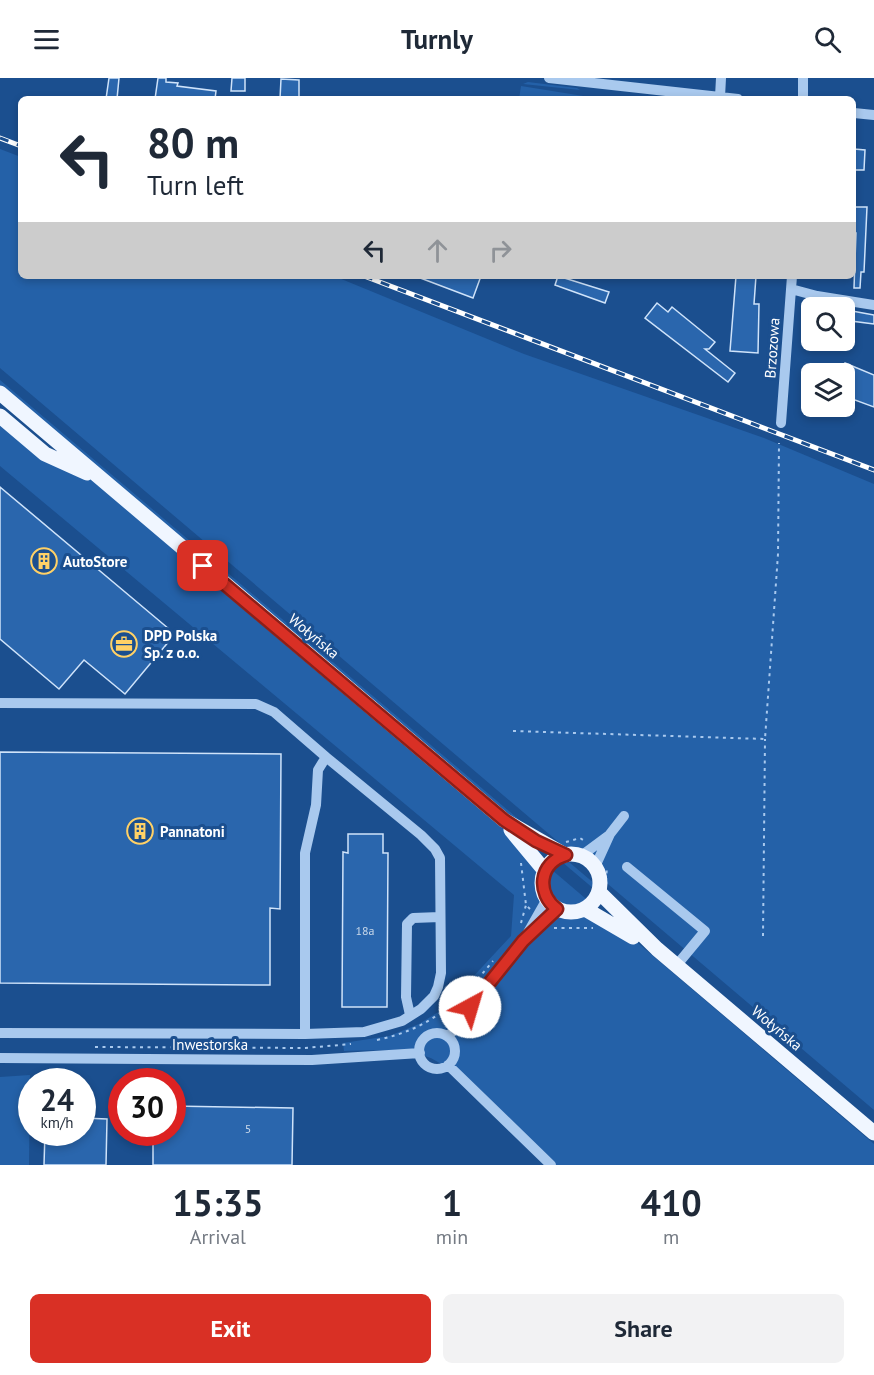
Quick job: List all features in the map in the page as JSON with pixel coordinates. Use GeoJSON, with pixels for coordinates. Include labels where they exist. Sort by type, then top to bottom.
{"type":"FeatureCollection","features":[{"type":"Feature","properties":{"kind":"main road","name":"Wołyńska"},"geometry":{"type":"LineString","coordinates":[[0,393],[504,820],[536,841],[573,856]]}},
{"type":"Feature","properties":{"kind":"main road","name":"Wołyńska"},"geometry":{"type":"LineString","coordinates":[[0,416],[45,454],[101,479]]}},
{"type":"Feature","properties":{"kind":"main road","name":"Wołyńska"},"geometry":{"type":"LineString","coordinates":[[504,820],[545,871]]}},
{"type":"Feature","properties":{"kind":"main road"},"geometry":{"type":"LineString","coordinates":[[573,856],[595,867],[600,879],[599,892],[585,909],[571,912],[552,904],[542,885],[545,871],[553,861],[573,856]]}},
{"type":"Feature","properties":{"kind":"main road","name":"Wołyńska"},"geometry":{"type":"LineString","coordinates":[[599,892],[676,966],[874,1133]]}},
{"type":"Feature","properties":{"kind":"main road","name":"Wołyńska"},"geometry":{"type":"LineString","coordinates":[[585,909],[657,949]]}},
{"type":"Feature","properties":{"kind":"street"},"geometry":{"type":"LineString","coordinates":[[549,78],[712,96]]}},
{"type":"Feature","properties":{"kind":"street"},"geometry":{"type":"LineString","coordinates":[[720,96],[721,78]]}},
{"type":"Feature","properties":{"kind":"street"},"geometry":{"type":"LineString","coordinates":[[803,78],[803,96]]}},
{"type":"Feature","properties":{"kind":"street"},"geometry":{"type":"LineString","coordinates":[[856,112],[874,115]]}},
{"type":"Feature","properties":{"kind":"street","name":"Brzozowa"},"geometry":{"type":"LineString","coordinates":[[781,423],[792,279]]}},
{"type":"Feature","properties":{"kind":"street"},"geometry":{"type":"LineString","coordinates":[[791,289],[817,296],[874,305]]}},
{"type":"Feature","properties":{"kind":"street"},"geometry":{"type":"LineString","coordinates":[[0,703],[256,704],[274,712],[435,849],[440,858],[438,987],[434,996],[402,1021],[364,1032],[305,1034],[0,1033]]}},
{"type":"Feature","properties":{"kind":"street"},"geometry":{"type":"LineString","coordinates":[[305,1034],[305,853],[316,805],[318,770],[326,757]]}},
{"type":"Feature","properties":{"kind":"street"},"geometry":{"type":"LineString","coordinates":[[595,867],[610,834],[624,816]]}},
{"type":"Feature","properties":{"kind":"street"},"geometry":{"type":"LineString","coordinates":[[573,856],[610,834]]}},
{"type":"Feature","properties":{"kind":"street"},"geometry":{"type":"LineString","coordinates":[[627,867],[705,932],[676,966]]}},
{"type":"Feature","properties":{"kind":"street"},"geometry":{"type":"LineString","coordinates":[[448,1037],[552,904]]}},
{"type":"Feature","properties":{"kind":"street"},"geometry":{"type":"LineString","coordinates":[[410,1015],[406,997],[407,924],[413,918],[440,917]]}},
{"type":"Feature","properties":{"kind":"street"},"geometry":{"type":"LineString","coordinates":[[438,1033],[448,1037],[455,1051],[448,1065],[433,1068],[424,1063],[420,1053],[421,1043],[428,1036],[438,1033]]}},
{"type":"Feature","properties":{"kind":"street","name":"Inwestorska"},"geometry":{"type":"LineString","coordinates":[[0,1058],[312,1059],[420,1053]]}},
{"type":"Feature","properties":{"kind":"street"},"geometry":{"type":"LineString","coordinates":[[448,1065],[551,1165]]}},
{"type":"Feature","properties":{"kind":"path"},"geometry":{"type":"LineString","coordinates":[[763,936],[765,739],[778,554],[779,443]]}},
{"type":"Feature","properties":{"kind":"path"},"geometry":{"type":"LineString","coordinates":[[513,731],[765,739]]}},
{"type":"Feature","properties":{"kind":"path"},"geometry":{"type":"LineString","coordinates":[[519,930],[526,905]]}},
{"type":"Feature","properties":{"kind":"path"},"geometry":{"type":"LineString","coordinates":[[472,987],[498,954]]}},
{"type":"Feature","properties":{"kind":"shaded area"},"geometry":{"type":"Polygon","coordinates":[[[528,82],[577,88],[580,90],[523,84],[528,82]]]}},
{"type":"Feature","properties":{"kind":"shaded area"},"geometry":{"type":"Polygon","coordinates":[[[521,86],[583,96],[519,96],[521,86]]]}},
{"type":"Feature","properties":{"kind":"shaded area"},"geometry":{"type":"Polygon","coordinates":[[[0,149],[18,156],[18,279],[341,279],[524,354],[764,438],[874,484],[874,1110],[0,368],[0,149]]]}},
{"type":"Feature","properties":{"kind":"shaded area"},"geometry":{"type":"Polygon","coordinates":[[[0,380],[602,890],[594,889],[0,386],[0,380]]]}},
{"type":"Feature","properties":{"kind":"shaded area"},"geometry":{"type":"Polygon","coordinates":[[[0,421],[94,480],[874,1144],[874,1165],[552,1165],[471,1086],[437,1061],[403,1051],[344,1051],[343,1043],[389,1036],[419,1024],[443,1009],[511,936],[514,895],[0,466],[0,421]]]}},
{"type":"Feature","properties":{"kind":"shaded area"},"geometry":{"type":"Polygon","coordinates":[[[18,1076],[18,1146],[29,1146],[29,1165],[0,1165],[0,1077],[18,1076]]]}},
{"type":"Feature","properties":{"kind":"building"},"geometry":{"type":"Polygon","coordinates":[[[109,78],[119,78],[117,96],[106,96],[109,78]]]}},
{"type":"Feature","properties":{"kind":"building"},"geometry":{"type":"Polygon","coordinates":[[[158,78],[166,78],[166,82],[178,83],[177,86],[216,91],[215,96],[155,96],[158,78]]]}},
{"type":"Feature","properties":{"kind":"building"},"geometry":{"type":"Polygon","coordinates":[[[232,78],[245,78],[245,91],[231,91],[232,78]]]}},
{"type":"Feature","properties":{"kind":"building"},"geometry":{"type":"Polygon","coordinates":[[[281,79],[299,80],[299,96],[280,96],[281,79]]]}},
{"type":"Feature","properties":{"kind":"building"},"geometry":{"type":"Polygon","coordinates":[[[856,149],[865,150],[864,170],[856,170],[856,149]]]}},
{"type":"Feature","properties":{"kind":"building"},"geometry":{"type":"Polygon","coordinates":[[[856,207],[867,207],[864,272],[861,272],[860,288],[854,288],[856,207]]]}},
{"type":"Feature","properties":{"kind":"building"},"geometry":{"type":"Polygon","coordinates":[[[423,279],[480,279],[473,298],[423,279]]]}},
{"type":"Feature","properties":{"kind":"building"},"geometry":{"type":"Polygon","coordinates":[[[557,279],[568,279],[609,292],[605,303],[555,285],[557,279]]]}},
{"type":"Feature","properties":{"kind":"building"},"geometry":{"type":"Polygon","coordinates":[[[736,279],[756,279],[754,304],[759,304],[758,353],[730,351],[736,279]]]}},
{"type":"Feature","properties":{"kind":"building"},"geometry":{"type":"Polygon","coordinates":[[[657,303],[668,312],[672,307],[715,342],[709,349],[705,349],[735,373],[728,382],[645,318],[657,303]]]}},
{"type":"Feature","properties":{"kind":"building"},"geometry":{"type":"Polygon","coordinates":[[[855,312],[874,315],[874,324],[855,322],[855,312]]]}},
{"type":"Feature","properties":{"kind":"building"},"geometry":{"type":"Polygon","coordinates":[[[768,362],[777,363],[776,375],[767,374],[768,362]]]}},
{"type":"Feature","properties":{"kind":"building"},"geometry":{"type":"Polygon","coordinates":[[[855,367],[874,375],[874,407],[855,400],[855,367]]]}},
{"type":"Feature","properties":{"kind":"building","name":"AutoStore"},"geometry":{"type":"Polygon","coordinates":[[[0,487],[175,634],[125,694],[84,660],[59,689],[0,639],[0,487]]]}},
{"type":"Feature","properties":{"kind":"building","name":"Pannatoni"},"geometry":{"type":"Polygon","coordinates":[[[0,752],[281,754],[280,909],[270,908],[270,985],[0,983],[0,752]]]}},
{"type":"Feature","properties":{"kind":"building"},"geometry":{"type":"Polygon","coordinates":[[[348,834],[383,834],[383,853],[388,853],[387,1007],[342,1007],[343,852],[348,853],[348,834]]]}},
{"type":"Feature","properties":{"kind":"building"},"geometry":{"type":"Polygon","coordinates":[[[186,1106],[293,1108],[292,1165],[153,1165],[153,1146],[186,1146],[186,1106]]]}},
{"type":"Feature","properties":{"kind":"building"},"geometry":{"type":"Polygon","coordinates":[[[96,1119],[107,1119],[106,1165],[44,1165],[45,1146],[96,1146],[96,1119]]]}},
{"type":"Feature","properties":{"kind":"railway"},"geometry":{"type":"LineString","coordinates":[[0,138],[18,145]]}},
{"type":"Feature","properties":{"kind":"railway"},"geometry":{"type":"LineString","coordinates":[[372,279],[874,470]]}},
{"type":"Feature","properties":{"kind":"place","name":"AutoStore"},"geometry":{"type":"Point","coordinates":[44,561]}},
{"type":"Feature","properties":{"kind":"place","name":"DPD Polska Sp. z o.o."},"geometry":{"type":"Point","coordinates":[124,644]}},
{"type":"Feature","properties":{"kind":"place","name":"Pannatoni"},"geometry":{"type":"Point","coordinates":[140,831]}},
{"type":"Feature","properties":{"kind":"route"},"geometry":{"type":"LineString","coordinates":[[203,566],[504,820],[536,841],[566,855],[559,857],[549,865],[543,878],[542,885],[547,899],[557,909],[523,941],[470,1007]]}}]}
